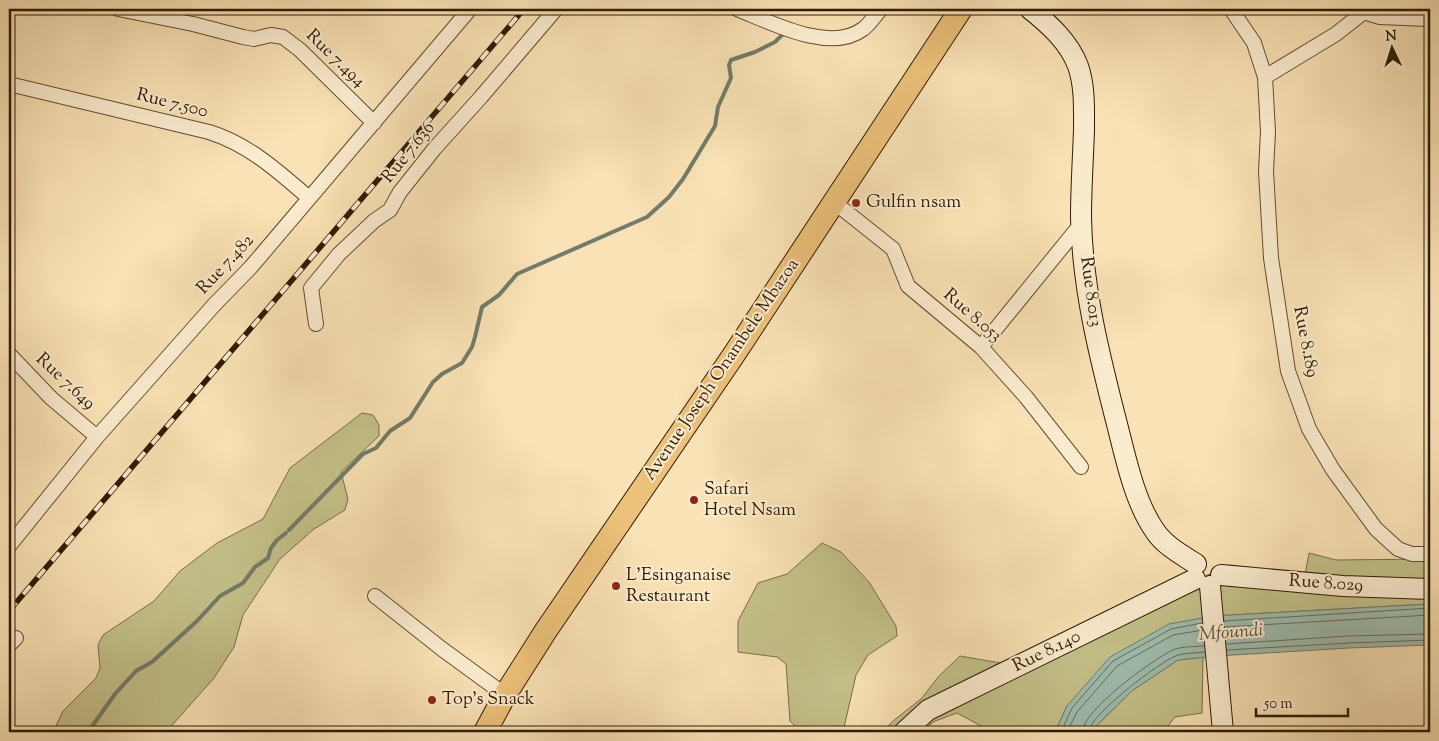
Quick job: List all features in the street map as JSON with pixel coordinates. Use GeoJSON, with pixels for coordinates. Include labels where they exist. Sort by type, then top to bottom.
{"type":"FeatureCollection","features":[{"type":"Feature","properties":{"kind":"main road","name":"Avenue Joseph Onambele Mbazoa"},"geometry":{"type":"LineString","coordinates":[[485,732],[545,632],[735,353],[962,9]]}},
{"type":"Feature","properties":{"kind":"main road","name":"Rue 8.013"},"geometry":{"type":"LineString","coordinates":[[1030,9],[1062,38],[1078,65],[1084,104],[1082,224],[1087,282],[1105,380],[1132,480],[1155,532],[1205,576]]}},
{"type":"Feature","properties":{"kind":"main road","name":"Rue 8.029"},"geometry":{"type":"LineString","coordinates":[[1205,576],[1344,586],[1430,589]]}},
{"type":"Feature","properties":{"kind":"main road"},"geometry":{"type":"LineString","coordinates":[[1205,576],[1213,616],[1223,732]]}},
{"type":"Feature","properties":{"kind":"main road","name":"Rue 8.140"},"geometry":{"type":"LineString","coordinates":[[904,732],[928,710],[1205,576]]}},
{"type":"Feature","properties":{"kind":"street","name":"Rue 7.494"},"geometry":{"type":"LineString","coordinates":[[118,9],[193,24],[243,37],[254,38],[271,35],[284,37],[300,50],[374,123]]}},
{"type":"Feature","properties":{"kind":"street","name":"Rue 7.482"},"geometry":{"type":"LineString","coordinates":[[9,546],[96,436],[214,304],[251,267],[470,9]]}},
{"type":"Feature","properties":{"kind":"street","name":"Rue 7.636"},"geometry":{"type":"LineString","coordinates":[[316,324],[311,288],[339,254],[374,221],[390,210],[400,192],[435,148],[556,9]]}},
{"type":"Feature","properties":{"kind":"street"},"geometry":{"type":"LineString","coordinates":[[738,9],[792,31],[830,39],[847,37],[863,29],[881,9]]}},
{"type":"Feature","properties":{"kind":"street","name":"Rue 8.189"},"geometry":{"type":"LineString","coordinates":[[1231,9],[1254,43],[1265,77],[1268,132],[1266,171],[1271,258],[1288,370],[1309,429],[1333,470],[1376,529],[1398,550],[1412,554],[1430,554]]}},
{"type":"Feature","properties":{"kind":"street"},"geometry":{"type":"LineString","coordinates":[[1265,77],[1336,34],[1363,10],[1380,17],[1428,19],[1430,21]]}},
{"type":"Feature","properties":{"kind":"street","name":"Rue 7.500"},"geometry":{"type":"LineString","coordinates":[[9,84],[229,138],[270,165],[310,198]]}},
{"type":"Feature","properties":{"kind":"street","name":"Rue 8.053"},"geometry":{"type":"LineString","coordinates":[[834,202],[893,248],[908,286],[982,346],[1026,397],[1081,467]]}},
{"type":"Feature","properties":{"kind":"street"},"geometry":{"type":"LineString","coordinates":[[982,346],[1082,224]]}},
{"type":"Feature","properties":{"kind":"street","name":"Rue 7.649"},"geometry":{"type":"LineString","coordinates":[[9,354],[51,398],[96,436]]}},
{"type":"Feature","properties":{"kind":"street"},"geometry":{"type":"LineString","coordinates":[[375,596],[506,696]]}},
{"type":"Feature","properties":{"kind":"shaded area"},"geometry":{"type":"Polygon","coordinates":[[[362,413],[373,415],[379,425],[379,436],[341,472],[348,499],[345,510],[314,529],[280,559],[243,615],[234,647],[214,678],[166,732],[53,732],[63,711],[96,678],[100,668],[98,645],[103,635],[154,601],[180,571],[217,543],[263,519],[290,468],[362,413]]]}},
{"type":"Feature","properties":{"kind":"shaded area"},"geometry":{"type":"Polygon","coordinates":[[[822,543],[841,552],[869,582],[896,626],[897,636],[868,655],[856,675],[843,732],[806,732],[799,730],[790,721],[786,664],[777,657],[738,652],[738,621],[758,583],[787,574],[822,543]]]}},
{"type":"Feature","properties":{"kind":"shaded area"},"geometry":{"type":"Polygon","coordinates":[[[1309,553],[1336,560],[1430,559],[1430,604],[1213,616],[1067,706],[1055,732],[985,732],[981,726],[957,713],[935,721],[920,732],[882,732],[921,699],[939,676],[960,656],[1018,666],[1156,598],[1230,565],[1305,575],[1309,553]]]}},
{"type":"Feature","properties":{"kind":"shaded area"},"geometry":{"type":"Polygon","coordinates":[[[1203,657],[1202,713],[1175,717],[1163,732],[1093,732],[1095,727],[1133,690],[1178,660],[1203,657]]]}},
{"type":"Feature","properties":{"kind":"water","name":"Mfoundi"},"geometry":{"type":"Polygon","coordinates":[[[1430,604],[1430,645],[1349,648],[1178,660],[1133,690],[1095,727],[1093,732],[1055,732],[1067,706],[1110,657],[1169,624],[1213,616],[1430,604]]]}},
{"type":"Feature","properties":{"kind":"waterway"},"geometry":{"type":"LineString","coordinates":[[289,530],[363,454],[376,448],[390,431],[410,418],[433,382],[442,374],[462,363],[472,347],[482,307],[499,295],[517,274],[647,217],[669,197],[683,179],[715,126],[718,107],[731,78],[729,65],[731,60],[755,52],[775,42],[784,33]]}},
{"type":"Feature","properties":{"kind":"waterway"},"geometry":{"type":"LineString","coordinates":[[88,732],[115,694],[136,671],[152,662],[197,621],[220,596],[243,583],[255,567],[268,558],[271,548],[286,533]]}},
{"type":"Feature","properties":{"kind":"railway"},"geometry":{"type":"LineString","coordinates":[[9,611],[524,9]]}},
{"type":"Feature","properties":{"kind":"place","name":"Gulfin nsam"},"geometry":{"type":"Point","coordinates":[856,203]}},
{"type":"Feature","properties":{"kind":"place","name":"Safari Hotel Nsam"},"geometry":{"type":"Point","coordinates":[694,500]}},
{"type":"Feature","properties":{"kind":"place","name":"L'Esinganaise Restaurant"},"geometry":{"type":"Point","coordinates":[616,586]}},
{"type":"Feature","properties":{"kind":"place","name":"Top's Snack"},"geometry":{"type":"Point","coordinates":[432,700]}}]}
